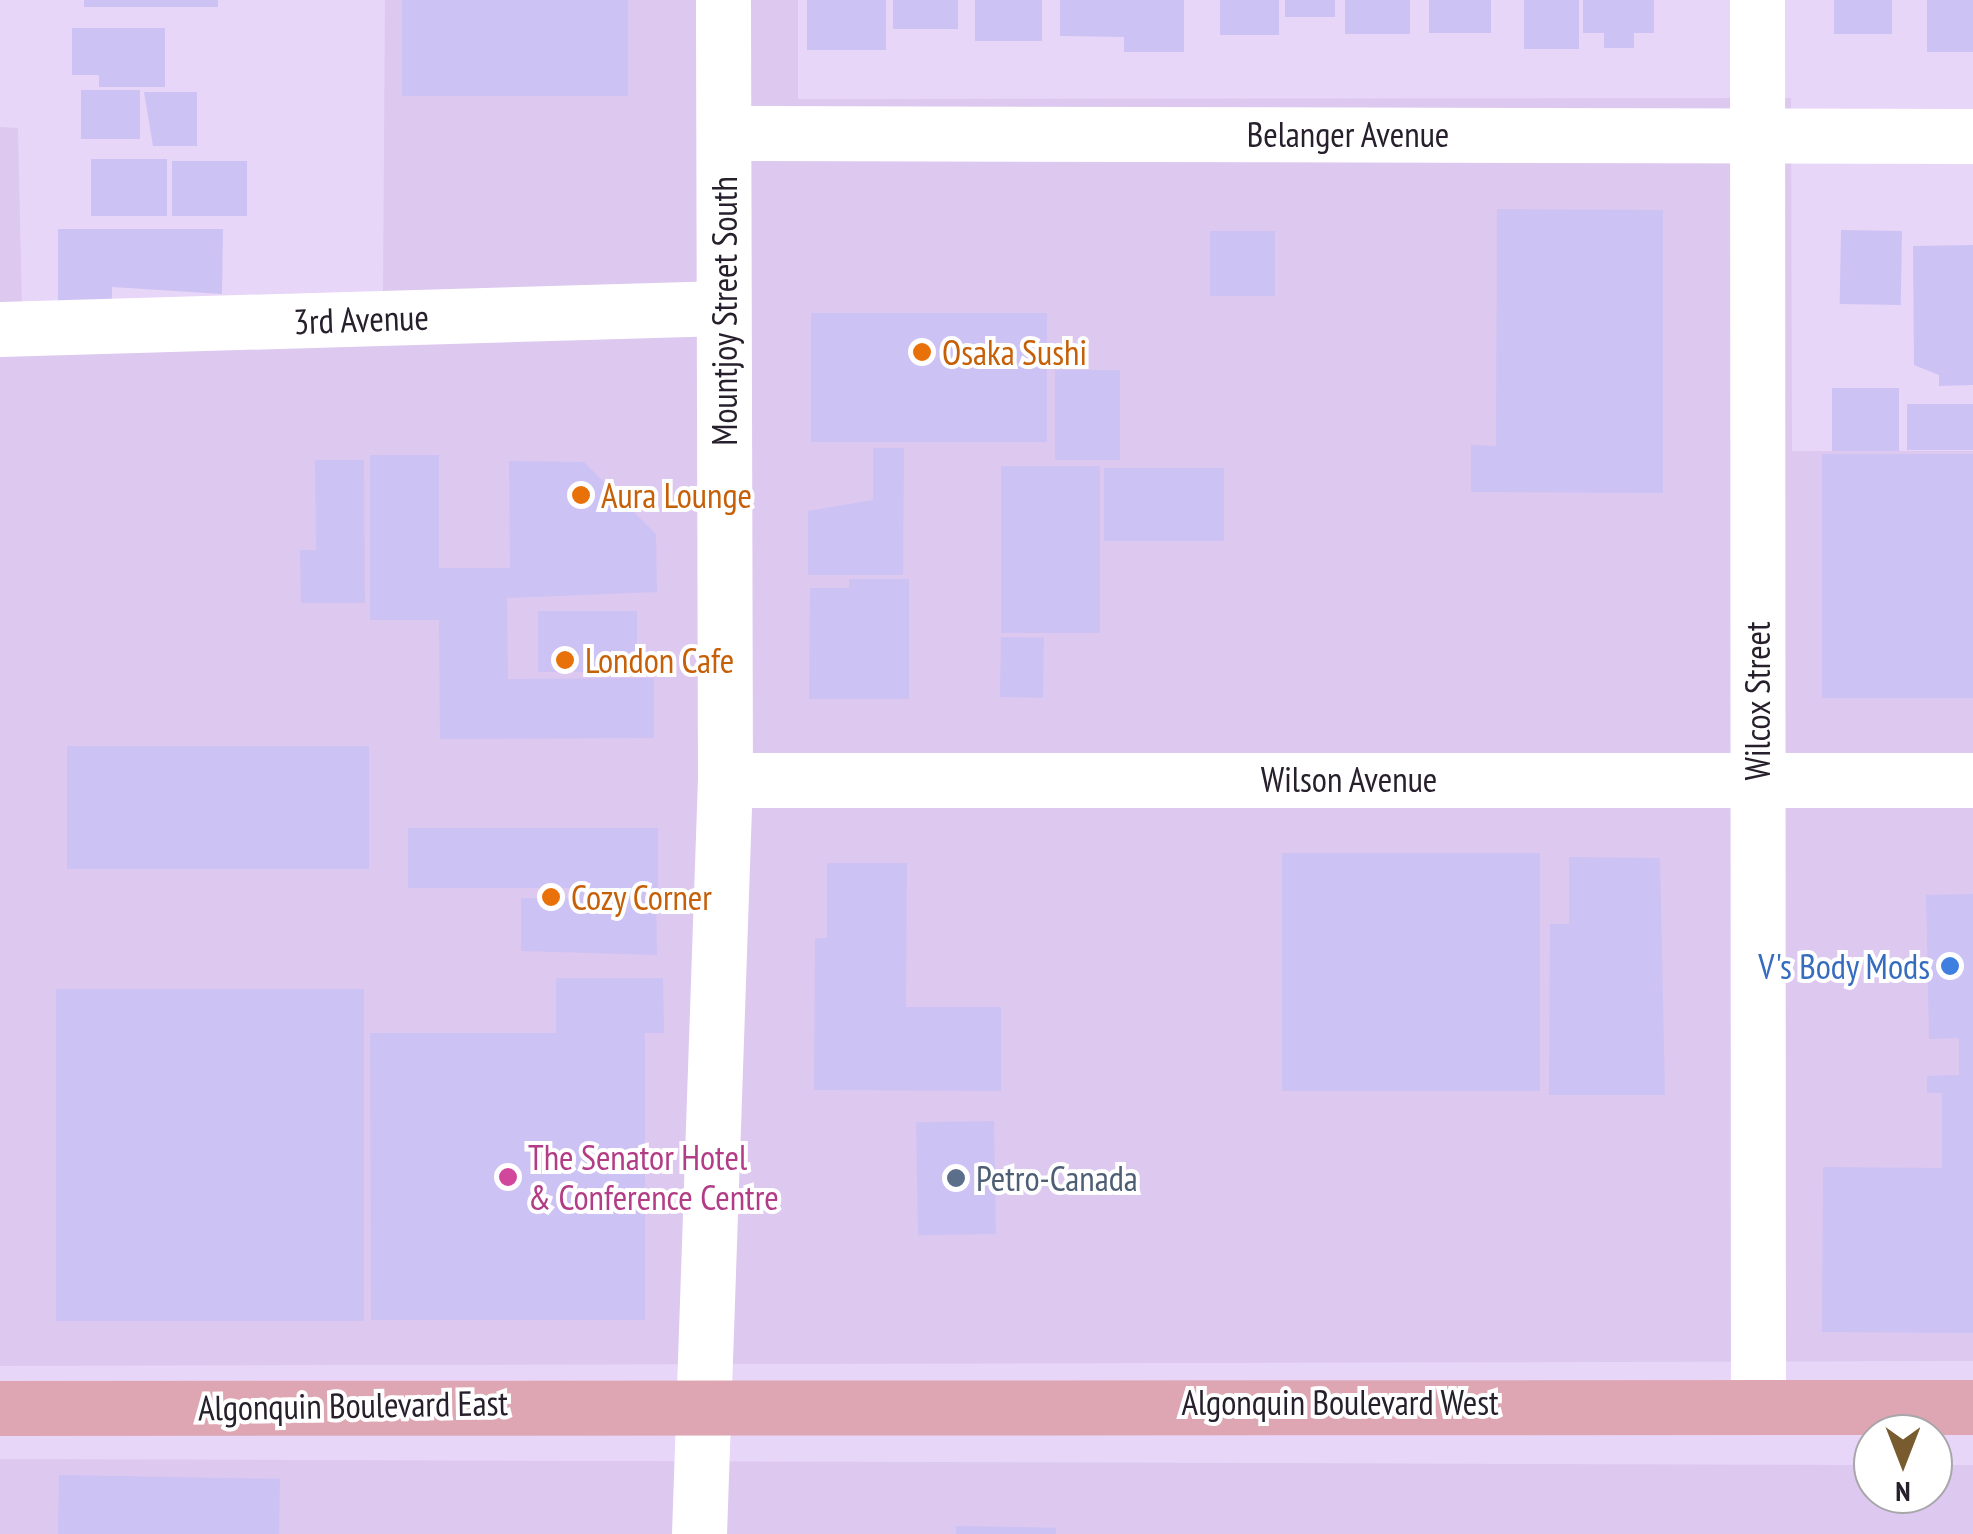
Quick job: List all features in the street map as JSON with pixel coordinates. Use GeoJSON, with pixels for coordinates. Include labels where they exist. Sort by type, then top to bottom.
{"type":"FeatureCollection","features":[{"type":"Feature","properties":{"kind":"main road","name":"Algonquin Boulevard West"},"geometry":{"type":"LineString","coordinates":[[707,1402],[1758,1402],[1973,1407]]}},
{"type":"Feature","properties":{"kind":"main road","name":"Algonquin Boulevard East"},"geometry":{"type":"LineString","coordinates":[[0,1408],[707,1402]]}},
{"type":"Feature","properties":{"kind":"street","name":"Mountjoy Street South"},"geometry":{"type":"LineString","coordinates":[[698,1534],[707,1402],[725,780],[724,0]]}},
{"type":"Feature","properties":{"kind":"street","name":"Wilcox Street"},"geometry":{"type":"LineString","coordinates":[[1756,0],[1758,1402]]}},
{"type":"Feature","properties":{"kind":"street","name":"Belanger Avenue"},"geometry":{"type":"LineString","coordinates":[[724,133],[1973,136]]}},
{"type":"Feature","properties":{"kind":"street","name":"3rd Avenue"},"geometry":{"type":"LineString","coordinates":[[0,329],[723,308]]}},
{"type":"Feature","properties":{"kind":"street","name":"Wilson Avenue"},"geometry":{"type":"LineString","coordinates":[[725,780],[1973,780]]}},
{"type":"Feature","properties":{"kind":"shaded area"},"geometry":{"type":"Polygon","coordinates":[[[385,0],[798,0],[798,99],[1791,98],[1792,451],[1973,451],[1973,1361],[0,1366],[0,127],[18,128],[22,311],[383,291],[385,0]]]}},
{"type":"Feature","properties":{"kind":"shaded area"},"geometry":{"type":"Polygon","coordinates":[[[0,1459],[1853,1465],[1853,1514],[1953,1514],[1953,1465],[1973,1465],[1973,1534],[0,1534],[0,1459]]]}},
{"type":"Feature","properties":{"kind":"building"},"geometry":{"type":"Polygon","coordinates":[[[84,0],[218,0],[218,7],[84,7],[84,0]]]}},
{"type":"Feature","properties":{"kind":"building"},"geometry":{"type":"Polygon","coordinates":[[[402,0],[628,0],[628,96],[402,96],[402,0]]]}},
{"type":"Feature","properties":{"kind":"building"},"geometry":{"type":"Polygon","coordinates":[[[807,0],[886,0],[886,50],[807,50],[807,0]]]}},
{"type":"Feature","properties":{"kind":"building"},"geometry":{"type":"Polygon","coordinates":[[[893,0],[958,0],[958,29],[893,29],[893,0]]]}},
{"type":"Feature","properties":{"kind":"building"},"geometry":{"type":"Polygon","coordinates":[[[975,0],[1042,0],[1042,41],[975,41],[975,0]]]}},
{"type":"Feature","properties":{"kind":"building"},"geometry":{"type":"Polygon","coordinates":[[[1060,0],[1184,0],[1184,52],[1124,52],[1124,37],[1060,36],[1060,0]]]}},
{"type":"Feature","properties":{"kind":"building"},"geometry":{"type":"Polygon","coordinates":[[[1220,0],[1279,0],[1279,35],[1220,35],[1220,0]]]}},
{"type":"Feature","properties":{"kind":"building"},"geometry":{"type":"Polygon","coordinates":[[[1285,0],[1335,0],[1335,17],[1285,17],[1285,0]]]}},
{"type":"Feature","properties":{"kind":"building"},"geometry":{"type":"Polygon","coordinates":[[[1345,0],[1410,0],[1410,34],[1345,34],[1345,0]]]}},
{"type":"Feature","properties":{"kind":"building"},"geometry":{"type":"Polygon","coordinates":[[[1429,0],[1491,0],[1491,33],[1429,33],[1429,0]]]}},
{"type":"Feature","properties":{"kind":"building"},"geometry":{"type":"Polygon","coordinates":[[[1524,0],[1579,0],[1579,49],[1524,49],[1524,0]]]}},
{"type":"Feature","properties":{"kind":"building"},"geometry":{"type":"Polygon","coordinates":[[[1583,0],[1654,0],[1654,33],[1634,33],[1634,48],[1604,48],[1604,33],[1583,33],[1583,0]]]}},
{"type":"Feature","properties":{"kind":"building"},"geometry":{"type":"Polygon","coordinates":[[[1834,0],[1892,0],[1892,34],[1834,34],[1834,0]]]}},
{"type":"Feature","properties":{"kind":"building"},"geometry":{"type":"Polygon","coordinates":[[[1927,0],[1973,0],[1973,52],[1927,52],[1927,0]]]}},
{"type":"Feature","properties":{"kind":"building"},"geometry":{"type":"Polygon","coordinates":[[[72,28],[165,28],[165,87],[99,87],[99,75],[72,75],[72,28]]]}},
{"type":"Feature","properties":{"kind":"building"},"geometry":{"type":"Polygon","coordinates":[[[81,90],[140,90],[140,139],[81,139],[81,90]]]}},
{"type":"Feature","properties":{"kind":"building"},"geometry":{"type":"Polygon","coordinates":[[[144,92],[197,92],[197,146],[153,146],[144,92]]]}},
{"type":"Feature","properties":{"kind":"building"},"geometry":{"type":"Polygon","coordinates":[[[91,159],[167,159],[167,216],[91,216],[91,159]]]}},
{"type":"Feature","properties":{"kind":"building"},"geometry":{"type":"Polygon","coordinates":[[[172,161],[247,161],[247,216],[172,216],[172,161]]]}},
{"type":"Feature","properties":{"kind":"building"},"geometry":{"type":"Polygon","coordinates":[[[1497,209],[1663,210],[1663,493],[1471,492],[1471,445],[1496,446],[1497,209]]]}},
{"type":"Feature","properties":{"kind":"building"},"geometry":{"type":"Polygon","coordinates":[[[58,229],[223,229],[222,294],[112,287],[112,304],[58,303],[58,229]]]}},
{"type":"Feature","properties":{"kind":"building"},"geometry":{"type":"Polygon","coordinates":[[[1841,230],[1902,231],[1901,305],[1840,304],[1841,230]]]}},
{"type":"Feature","properties":{"kind":"building"},"geometry":{"type":"Polygon","coordinates":[[[1210,231],[1275,231],[1275,296],[1210,296],[1210,231]]]}},
{"type":"Feature","properties":{"kind":"building"},"geometry":{"type":"Polygon","coordinates":[[[1973,245],[1973,385],[1939,386],[1939,375],[1914,365],[1913,246],[1973,245]]]}},
{"type":"Feature","properties":{"kind":"building"},"geometry":{"type":"Polygon","coordinates":[[[811,313],[1047,313],[1047,442],[811,442],[811,313]]]}},
{"type":"Feature","properties":{"kind":"building"},"geometry":{"type":"Polygon","coordinates":[[[1055,370],[1120,370],[1120,460],[1055,460],[1055,370]]]}},
{"type":"Feature","properties":{"kind":"building"},"geometry":{"type":"Polygon","coordinates":[[[1832,388],[1899,388],[1899,451],[1832,451],[1832,388]]]}},
{"type":"Feature","properties":{"kind":"building"},"geometry":{"type":"Polygon","coordinates":[[[1907,404],[1973,404],[1973,450],[1907,450],[1907,404]]]}},
{"type":"Feature","properties":{"kind":"building"},"geometry":{"type":"Polygon","coordinates":[[[873,448],[904,448],[903,575],[808,575],[808,511],[873,500],[873,448]]]}},
{"type":"Feature","properties":{"kind":"building"},"geometry":{"type":"Polygon","coordinates":[[[1822,454],[1973,454],[1973,698],[1822,698],[1822,454]]]}},
{"type":"Feature","properties":{"kind":"building"},"geometry":{"type":"Polygon","coordinates":[[[370,455],[439,455],[439,568],[510,568],[509,461],[584,462],[656,534],[657,592],[507,598],[508,679],[654,678],[654,738],[440,739],[439,620],[370,620],[370,455]]]}},
{"type":"Feature","properties":{"kind":"building"},"geometry":{"type":"Polygon","coordinates":[[[315,460],[364,460],[365,603],[301,603],[300,550],[316,550],[315,460]]]}},
{"type":"Feature","properties":{"kind":"building"},"geometry":{"type":"Polygon","coordinates":[[[1001,466],[1100,466],[1100,633],[1001,633],[1001,466]]]}},
{"type":"Feature","properties":{"kind":"building"},"geometry":{"type":"Polygon","coordinates":[[[1104,468],[1224,468],[1224,541],[1104,541],[1104,468]]]}},
{"type":"Feature","properties":{"kind":"building"},"geometry":{"type":"Polygon","coordinates":[[[849,579],[909,579],[909,699],[809,699],[810,588],[849,588],[849,579]]]}},
{"type":"Feature","properties":{"kind":"building"},"geometry":{"type":"Polygon","coordinates":[[[538,611],[637,611],[637,672],[538,672],[538,611]]]}},
{"type":"Feature","properties":{"kind":"building"},"geometry":{"type":"Polygon","coordinates":[[[1001,637],[1044,638],[1043,698],[1000,697],[1001,637]]]}},
{"type":"Feature","properties":{"kind":"building"},"geometry":{"type":"Polygon","coordinates":[[[67,746],[369,746],[369,869],[67,869],[67,746]]]}},
{"type":"Feature","properties":{"kind":"building"},"geometry":{"type":"Polygon","coordinates":[[[408,828],[658,828],[658,888],[408,888],[408,828]]]}},
{"type":"Feature","properties":{"kind":"building"},"geometry":{"type":"Polygon","coordinates":[[[1282,853],[1540,853],[1540,1091],[1282,1091],[1282,853]]]}},
{"type":"Feature","properties":{"kind":"building"},"geometry":{"type":"Polygon","coordinates":[[[1569,857],[1660,858],[1665,1095],[1549,1095],[1550,924],[1569,924],[1569,857]]]}},
{"type":"Feature","properties":{"kind":"building"},"geometry":{"type":"Polygon","coordinates":[[[827,863],[907,863],[906,1007],[1001,1007],[1001,1091],[814,1090],[815,938],[827,938],[827,863]]]}},
{"type":"Feature","properties":{"kind":"building"},"geometry":{"type":"Polygon","coordinates":[[[571,890],[656,890],[657,955],[521,951],[521,898],[571,898],[571,890]]]}},
{"type":"Feature","properties":{"kind":"building"},"geometry":{"type":"Polygon","coordinates":[[[1973,894],[1973,1333],[1822,1332],[1823,1167],[1942,1168],[1942,1093],[1927,1093],[1927,1076],[1959,1075],[1959,1038],[1929,1039],[1926,895],[1973,894]]]}},
{"type":"Feature","properties":{"kind":"building","name":"The Senator Hotel & Conference Centre"},"geometry":{"type":"Polygon","coordinates":[[[556,978],[663,978],[664,1033],[645,1033],[645,1320],[371,1320],[370,1033],[556,1033],[556,978]]]}},
{"type":"Feature","properties":{"kind":"building"},"geometry":{"type":"Polygon","coordinates":[[[56,989],[364,989],[364,1321],[56,1321],[56,989]]]}},
{"type":"Feature","properties":{"kind":"building","name":"Petro-Canada"},"geometry":{"type":"Polygon","coordinates":[[[994,1121],[996,1234],[918,1235],[916,1122],[994,1121]]]}},
{"type":"Feature","properties":{"kind":"building"},"geometry":{"type":"Polygon","coordinates":[[[59,1475],[280,1479],[279,1534],[58,1534],[59,1475]]]}},
{"type":"Feature","properties":{"kind":"building"},"geometry":{"type":"Polygon","coordinates":[[[956,1526],[1056,1528],[1056,1534],[956,1534],[956,1526]]]}},
{"type":"Feature","properties":{"kind":"place","name":"Osaka Sushi"},"geometry":{"type":"Point","coordinates":[922,352]}},
{"type":"Feature","properties":{"kind":"place","name":"Aura Lounge"},"geometry":{"type":"Point","coordinates":[581,495]}},
{"type":"Feature","properties":{"kind":"place","name":"London Cafe"},"geometry":{"type":"Point","coordinates":[565,660]}},
{"type":"Feature","properties":{"kind":"place","name":"Cozy Corner"},"geometry":{"type":"Point","coordinates":[551,897]}},
{"type":"Feature","properties":{"kind":"place","name":"V's Body Mods"},"geometry":{"type":"Point","coordinates":[1950,966]}},
{"type":"Feature","properties":{"kind":"place","name":"The Senator Hotel & Conference Centre"},"geometry":{"type":"Point","coordinates":[508,1177]}},
{"type":"Feature","properties":{"kind":"place","name":"Petro-Canada"},"geometry":{"type":"Point","coordinates":[956,1178]}}]}
